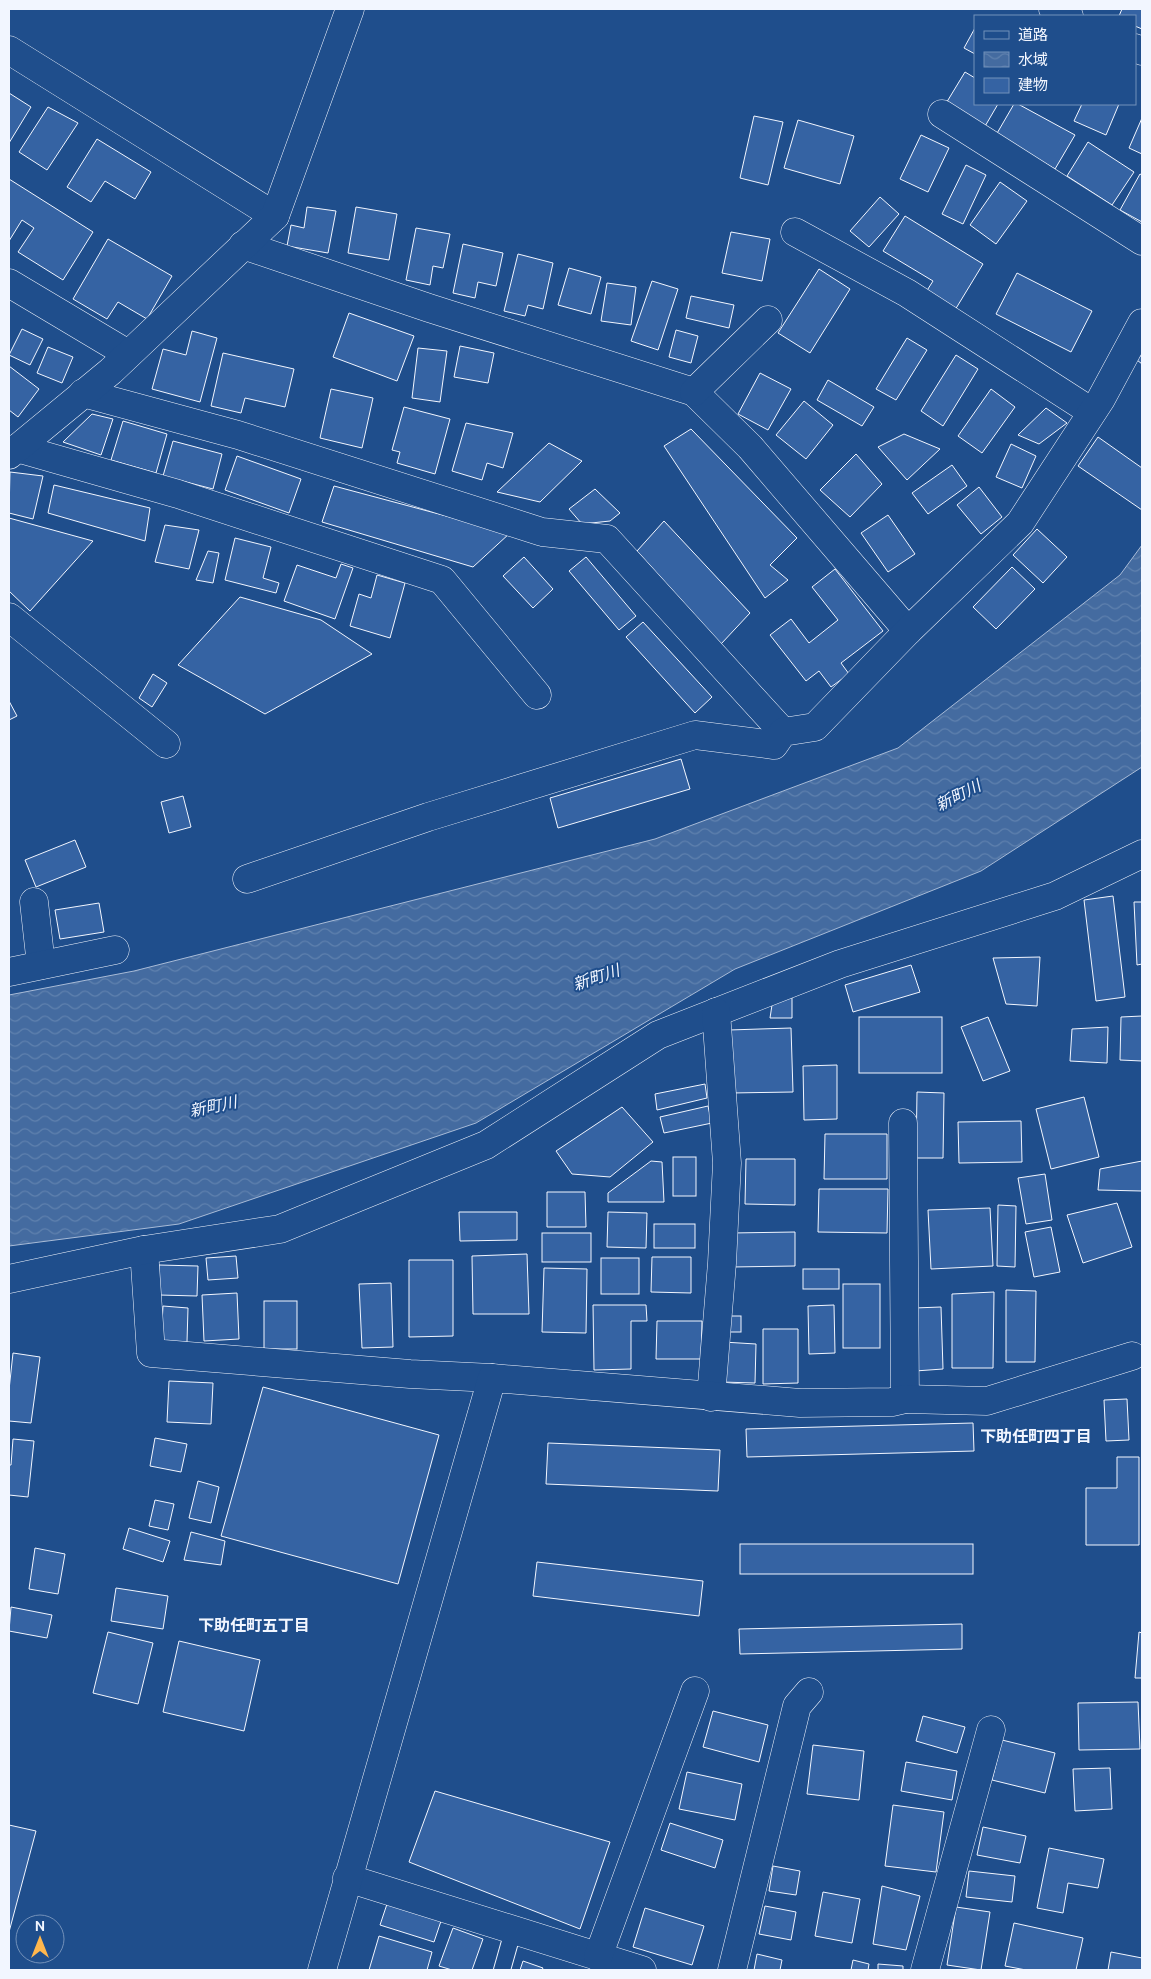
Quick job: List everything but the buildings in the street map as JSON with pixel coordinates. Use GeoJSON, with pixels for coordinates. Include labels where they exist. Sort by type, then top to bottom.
{"type":"FeatureCollection","features":[{"type":"Feature","properties":{"kind":"street"},"geometry":{"type":"LineString","coordinates":[[13,451],[128,354],[274,216],[350,9]]}},
{"type":"Feature","properties":{"kind":"street"},"geometry":{"type":"LineString","coordinates":[[1053,9],[1067,15]]}},
{"type":"Feature","properties":{"kind":"street"},"geometry":{"type":"LineString","coordinates":[[9,50],[274,216]]}},
{"type":"Feature","properties":{"kind":"street"},"geometry":{"type":"LineString","coordinates":[[942,114],[1142,241]]}},
{"type":"Feature","properties":{"kind":"street"},"geometry":{"type":"LineString","coordinates":[[795,232],[907,293],[1092,412]]}},
{"type":"Feature","properties":{"kind":"street"},"geometry":{"type":"LineString","coordinates":[[243,246],[694,392],[750,447],[908,631]]}},
{"type":"Feature","properties":{"kind":"street"},"geometry":{"type":"LineString","coordinates":[[9,283],[128,354]]}},
{"type":"Feature","properties":{"kind":"street"},"geometry":{"type":"LineString","coordinates":[[694,392],[768,320]]}},
{"type":"Feature","properties":{"kind":"street"},"geometry":{"type":"LineString","coordinates":[[247,879],[428,817],[695,735],[774,745],[783,732],[814,727],[908,631],[1020,523],[1092,412],[1142,323]]}},
{"type":"Feature","properties":{"kind":"street"},"geometry":{"type":"LineString","coordinates":[[83,393],[238,435],[542,532],[607,539],[783,732]]}},
{"type":"Feature","properties":{"kind":"street"},"geometry":{"type":"LineString","coordinates":[[13,451],[178,494],[442,580],[536,694]]}},
{"type":"Feature","properties":{"kind":"street"},"geometry":{"type":"LineString","coordinates":[[9,617],[166,744]]}},
{"type":"Feature","properties":{"kind":"street"},"geometry":{"type":"LineString","coordinates":[[9,1279],[144,1250],[280,1229],[486,1145],[658,1035],[840,964],[1055,896],[1142,854]]}},
{"type":"Feature","properties":{"kind":"street"},"geometry":{"type":"LineString","coordinates":[[34,902],[41,965]]}},
{"type":"Feature","properties":{"kind":"street"},"geometry":{"type":"LineString","coordinates":[[9,972],[115,950]]}},
{"type":"Feature","properties":{"kind":"street"},"geometry":{"type":"LineString","coordinates":[[711,1397],[722,1263],[727,1163],[716,1012]]}},
{"type":"Feature","properties":{"kind":"street"},"geometry":{"type":"LineString","coordinates":[[903,1123],[905,1399]]}},
{"type":"Feature","properties":{"kind":"street"},"geometry":{"type":"LineString","coordinates":[[144,1250],[151,1353],[800,1403],[892,1402],[905,1399],[987,1401],[1137,1359]]}},
{"type":"Feature","properties":{"kind":"street"},"geometry":{"type":"LineString","coordinates":[[322,1970],[492,1378]]}},
{"type":"Feature","properties":{"kind":"street"},"geometry":{"type":"LineString","coordinates":[[598,1957],[696,1692]]}},
{"type":"Feature","properties":{"kind":"street"},"geometry":{"type":"LineString","coordinates":[[732,1970],[797,1706],[809,1692]]}},
{"type":"Feature","properties":{"kind":"street"},"geometry":{"type":"LineString","coordinates":[[925,1970],[991,1730]]}},
{"type":"Feature","properties":{"kind":"street"},"geometry":{"type":"LineString","coordinates":[[347,1878],[642,1970]]}},
{"type":"Feature","properties":{"kind":"lane"},"geometry":{"type":"LineString","coordinates":[[502,1970],[513,1931]]}},
{"type":"Feature","properties":{"kind":"water","name":"新町川"},"geometry":{"type":"Polygon","coordinates":[[[1142,545],[1142,767],[981,871],[735,969],[476,1123],[179,1224],[9,1246],[9,995],[134,971],[655,839],[898,748],[1120,575],[1142,545]]]}},
{"type":"Feature","properties":{"kind":"district","name":"下助任町四丁目"},"geometry":{"type":"Point","coordinates":[1036,1436]}},
{"type":"Feature","properties":{"kind":"district","name":"下助任町五丁目"},"geometry":{"type":"Point","coordinates":[254,1625]}}]}
